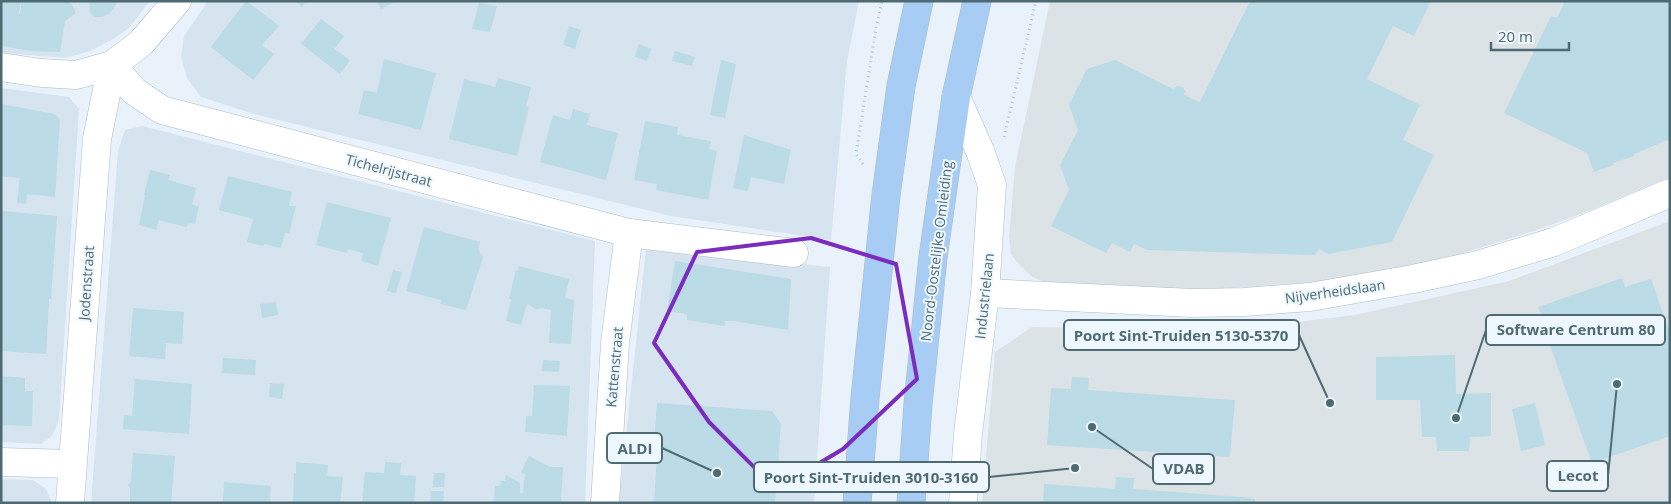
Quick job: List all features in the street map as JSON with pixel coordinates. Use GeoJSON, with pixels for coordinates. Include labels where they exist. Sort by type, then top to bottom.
{"type":"FeatureCollection","features":[{"type":"Feature","properties":{"kind":"main road"},"geometry":{"type":"LineString","coordinates":[[858,503],[865,398],[886,195],[901,86],[920,1]]}},
{"type":"Feature","properties":{"kind":"main road","name":"Noord-Oostelijke Omleiding"},"geometry":{"type":"LineString","coordinates":[[911,503],[918,404],[933,256],[956,97],[977,1]]}},
{"type":"Feature","properties":{"kind":"street"},"geometry":{"type":"LineString","coordinates":[[1,67],[42,73],[76,75],[112,65],[141,43],[177,1]]}},
{"type":"Feature","properties":{"kind":"street","name":"Tichelrijstraat"},"geometry":{"type":"LineString","coordinates":[[112,65],[134,91],[162,110],[629,233],[794,253]]}},
{"type":"Feature","properties":{"kind":"street","name":"Jodenstraat"},"geometry":{"type":"LineString","coordinates":[[70,503],[97,139],[112,65]]}},
{"type":"Feature","properties":{"kind":"street","name":"Industrielaan"},"geometry":{"type":"LineString","coordinates":[[956,97],[980,150],[992,185],[985,293],[968,434],[963,503]]}},
{"type":"Feature","properties":{"kind":"street","name":"Nijverheidslaan"},"geometry":{"type":"LineString","coordinates":[[985,293],[1192,303],[1244,302],[1310,297],[1413,279],[1478,265],[1554,242],[1670,194]]}},
{"type":"Feature","properties":{"kind":"street","name":"Kattenstraat"},"geometry":{"type":"LineString","coordinates":[[605,503],[615,343],[629,233]]}},
{"type":"Feature","properties":{"kind":"street"},"geometry":{"type":"LineString","coordinates":[[1,462],[72,464]]}},
{"type":"Feature","properties":{"kind":"path"},"geometry":{"type":"LineString","coordinates":[[882,1],[856,154],[886,195]]}},
{"type":"Feature","properties":{"kind":"path"},"geometry":{"type":"LineString","coordinates":[[1002,143],[1036,1]]}},
{"type":"Feature","properties":{"kind":"highlighted area"},"geometry":{"type":"Polygon","coordinates":[[[811,238],[896,264],[917,379],[843,449],[776,489],[709,422],[654,343],[697,252],[811,238]]]}},
{"type":"Feature","properties":{"kind":"shaded area"},"geometry":{"type":"Polygon","coordinates":[[[1,1],[150,1],[129,28],[113,39],[90,51],[66,58],[1,53],[1,1]]]}},
{"type":"Feature","properties":{"kind":"shaded area"},"geometry":{"type":"Polygon","coordinates":[[[208,1],[859,1],[847,61],[831,240],[671,216],[254,114],[201,97],[187,78],[181,56],[184,36],[208,1]]]}},
{"type":"Feature","properties":{"kind":"shaded area"},"geometry":{"type":"Polygon","coordinates":[[[1050,1],[1670,1],[1670,177],[1589,211],[1534,231],[1460,254],[1391,271],[1317,282],[1204,290],[1052,286],[1031,276],[1018,263],[1011,254],[1009,237],[1015,167],[1050,1]]]}},
{"type":"Feature","properties":{"kind":"shaded area"},"geometry":{"type":"Polygon","coordinates":[[[1,88],[69,97],[79,109],[59,420],[52,436],[41,444],[1,442],[1,88]]]}},
{"type":"Feature","properties":{"kind":"shaded area"},"geometry":{"type":"Polygon","coordinates":[[[142,126],[595,241],[585,503],[91,503],[118,151],[125,130],[142,126]]]}},
{"type":"Feature","properties":{"kind":"shaded area"},"geometry":{"type":"Polygon","coordinates":[[[1670,221],[1670,503],[982,503],[995,352],[1032,327],[1231,330],[1355,315],[1509,281],[1670,221]]]}},
{"type":"Feature","properties":{"kind":"shaded area"},"geometry":{"type":"Polygon","coordinates":[[[646,248],[830,267],[814,503],[619,503],[646,248]]]}},
{"type":"Feature","properties":{"kind":"shaded area"},"geometry":{"type":"Polygon","coordinates":[[[1,479],[33,480],[46,489],[52,503],[1,503],[1,479]]]}},
{"type":"Feature","properties":{"kind":"building"},"geometry":{"type":"Polygon","coordinates":[[[1,1],[21,1],[20,14],[22,1],[70,1],[76,13],[65,21],[60,52],[31,51],[1,46],[1,1]]]}},
{"type":"Feature","properties":{"kind":"building"},"geometry":{"type":"Polygon","coordinates":[[[89,1],[119,1],[109,14],[95,17],[90,13],[89,1]]]}},
{"type":"Feature","properties":{"kind":"building"},"geometry":{"type":"Polygon","coordinates":[[[246,1],[279,26],[262,45],[274,54],[253,80],[211,47],[246,1]]]}},
{"type":"Feature","properties":{"kind":"building"},"geometry":{"type":"Polygon","coordinates":[[[295,1],[306,1],[302,7],[295,1]]]}},
{"type":"Feature","properties":{"kind":"building"},"geometry":{"type":"Polygon","coordinates":[[[377,1],[396,1],[381,9],[377,1]]]}},
{"type":"Feature","properties":{"kind":"building"},"geometry":{"type":"Polygon","coordinates":[[[1250,1],[1431,1],[1414,36],[1393,26],[1367,79],[1420,105],[1403,140],[1434,155],[1392,242],[1328,254],[1319,249],[1315,255],[1147,250],[1134,244],[1130,252],[1112,243],[1106,253],[1051,226],[1069,190],[1060,165],[1078,130],[1069,105],[1087,69],[1115,60],[1173,89],[1177,86],[1183,87],[1184,95],[1200,102],[1250,1]]]}},
{"type":"Feature","properties":{"kind":"building"},"geometry":{"type":"Polygon","coordinates":[[[1565,1],[1670,1],[1670,139],[1634,154],[1634,156],[1613,163],[1614,165],[1594,172],[1587,153],[1504,113],[1551,16],[1557,18],[1565,1]]]}},
{"type":"Feature","properties":{"kind":"building"},"geometry":{"type":"Polygon","coordinates":[[[479,3],[497,6],[490,32],[472,29],[479,3]]]}},
{"type":"Feature","properties":{"kind":"building"},"geometry":{"type":"Polygon","coordinates":[[[321,19],[344,36],[334,49],[350,60],[340,74],[301,44],[321,19]]]}},
{"type":"Feature","properties":{"kind":"building"},"geometry":{"type":"Polygon","coordinates":[[[569,26],[581,30],[575,49],[563,45],[569,26]]]}},
{"type":"Feature","properties":{"kind":"building"},"geometry":{"type":"Polygon","coordinates":[[[639,44],[651,49],[647,61],[635,57],[639,44]]]}},
{"type":"Feature","properties":{"kind":"building"},"geometry":{"type":"Polygon","coordinates":[[[675,51],[695,57],[692,66],[672,61],[675,51]]]}},
{"type":"Feature","properties":{"kind":"building"},"geometry":{"type":"Polygon","coordinates":[[[384,59],[436,73],[421,130],[358,114],[364,90],[377,93],[384,59]]]}},
{"type":"Feature","properties":{"kind":"building"},"geometry":{"type":"Polygon","coordinates":[[[721,60],[736,64],[725,118],[710,115],[721,60]]]}},
{"type":"Feature","properties":{"kind":"building"},"geometry":{"type":"Polygon","coordinates":[[[498,78],[531,87],[526,106],[529,107],[517,156],[449,139],[464,79],[495,87],[498,78]]]}},
{"type":"Feature","properties":{"kind":"building"},"geometry":{"type":"Polygon","coordinates":[[[1,104],[55,114],[60,120],[55,197],[27,194],[26,204],[17,203],[20,178],[1,176],[1,104]]]}},
{"type":"Feature","properties":{"kind":"building"},"geometry":{"type":"Polygon","coordinates":[[[573,109],[590,114],[587,125],[618,133],[606,180],[540,162],[553,115],[570,120],[573,109]]]}},
{"type":"Feature","properties":{"kind":"building"},"geometry":{"type":"Polygon","coordinates":[[[645,121],[678,127],[677,135],[711,141],[709,149],[717,151],[708,200],[656,190],[657,184],[634,180],[645,121]]]}},
{"type":"Feature","properties":{"kind":"building"},"geometry":{"type":"Polygon","coordinates":[[[744,135],[791,150],[784,184],[751,177],[748,191],[733,188],[744,135]]]}},
{"type":"Feature","properties":{"kind":"building"},"geometry":{"type":"Polygon","coordinates":[[[150,170],[170,175],[168,180],[196,188],[192,205],[199,206],[195,224],[189,223],[186,227],[159,220],[156,230],[139,225],[150,170]]]}},
{"type":"Feature","properties":{"kind":"building"},"geometry":{"type":"Polygon","coordinates":[[[228,176],[292,192],[289,206],[296,206],[289,234],[285,232],[281,248],[247,242],[253,219],[219,210],[228,176]]]}},
{"type":"Feature","properties":{"kind":"building"},"geometry":{"type":"Polygon","coordinates":[[[327,202],[391,218],[378,266],[361,261],[363,253],[348,249],[347,253],[316,245],[327,202]]]}},
{"type":"Feature","properties":{"kind":"building"},"geometry":{"type":"Polygon","coordinates":[[[3,211],[57,216],[46,354],[1,351],[1,213],[3,211]]]}},
{"type":"Feature","properties":{"kind":"building"},"geometry":{"type":"Polygon","coordinates":[[[424,227],[480,242],[478,249],[483,257],[466,310],[440,304],[441,300],[406,291],[424,227]]]}},
{"type":"Feature","properties":{"kind":"building"},"geometry":{"type":"Polygon","coordinates":[[[675,261],[791,279],[788,330],[734,321],[725,321],[724,326],[687,320],[687,314],[667,311],[675,261]]]}},
{"type":"Feature","properties":{"kind":"building"},"geometry":{"type":"Polygon","coordinates":[[[519,266],[569,279],[565,298],[574,300],[571,344],[549,343],[551,310],[536,309],[527,304],[521,325],[506,321],[511,299],[509,299],[516,270],[518,271],[519,266]]]}},
{"type":"Feature","properties":{"kind":"building"},"geometry":{"type":"Polygon","coordinates":[[[393,270],[402,272],[396,293],[387,291],[393,270]]]}},
{"type":"Feature","properties":{"kind":"building"},"geometry":{"type":"Polygon","coordinates":[[[1622,278],[1625,287],[1651,279],[1670,333],[1670,436],[1592,463],[1540,318],[1542,317],[1538,307],[1622,278]]]}},
{"type":"Feature","properties":{"kind":"building"},"geometry":{"type":"Polygon","coordinates":[[[276,302],[278,315],[262,318],[260,304],[276,302]]]}},
{"type":"Feature","properties":{"kind":"building"},"geometry":{"type":"Polygon","coordinates":[[[133,308],[184,312],[182,344],[166,343],[165,359],[129,356],[133,308]]]}},
{"type":"Feature","properties":{"kind":"building"},"geometry":{"type":"Polygon","coordinates":[[[1455,355],[1456,394],[1491,393],[1491,436],[1470,437],[1469,451],[1437,451],[1436,437],[1422,437],[1420,400],[1376,400],[1376,357],[1455,355]]]}},
{"type":"Feature","properties":{"kind":"building"},"geometry":{"type":"Polygon","coordinates":[[[223,358],[256,360],[255,375],[222,373],[223,358]]]}},
{"type":"Feature","properties":{"kind":"building"},"geometry":{"type":"Polygon","coordinates":[[[543,360],[560,361],[559,372],[542,371],[543,360]]]}},
{"type":"Feature","properties":{"kind":"building"},"geometry":{"type":"Polygon","coordinates":[[[1,376],[25,378],[25,391],[33,391],[32,426],[1,425],[1,376]]]}},
{"type":"Feature","properties":{"kind":"building"},"geometry":{"type":"Polygon","coordinates":[[[1072,377],[1089,378],[1088,390],[1235,400],[1230,457],[1047,445],[1051,388],[1071,389],[1072,377]]]}},
{"type":"Feature","properties":{"kind":"building"},"geometry":{"type":"Polygon","coordinates":[[[135,379],[192,384],[189,434],[123,429],[124,415],[132,416],[135,379]]]}},
{"type":"Feature","properties":{"kind":"building"},"geometry":{"type":"Polygon","coordinates":[[[270,383],[284,384],[282,399],[269,397],[270,383]]]}},
{"type":"Feature","properties":{"kind":"building"},"geometry":{"type":"Polygon","coordinates":[[[534,385],[570,386],[567,436],[525,432],[526,416],[532,416],[534,385]]]}},
{"type":"Feature","properties":{"kind":"building"},"geometry":{"type":"Polygon","coordinates":[[[657,403],[772,411],[781,424],[775,503],[654,503],[658,443],[654,442],[657,403]]]}},
{"type":"Feature","properties":{"kind":"building"},"geometry":{"type":"Polygon","coordinates":[[[1535,403],[1545,445],[1521,451],[1512,409],[1535,403]]]}},
{"type":"Feature","properties":{"kind":"building"},"geometry":{"type":"Polygon","coordinates":[[[133,453],[175,456],[171,503],[130,503],[130,489],[128,485],[131,481],[133,453]]]}},
{"type":"Feature","properties":{"kind":"building"},"geometry":{"type":"Polygon","coordinates":[[[529,456],[550,467],[563,467],[561,503],[494,503],[495,486],[500,486],[501,481],[505,481],[506,475],[520,483],[520,493],[523,494],[526,475],[521,472],[529,456]]]}},
{"type":"Feature","properties":{"kind":"building"},"geometry":{"type":"Polygon","coordinates":[[[296,462],[328,465],[327,476],[343,477],[340,503],[293,503],[296,462]]]}},
{"type":"Feature","properties":{"kind":"building"},"geometry":{"type":"Polygon","coordinates":[[[385,462],[401,463],[400,475],[416,476],[414,503],[362,503],[365,472],[384,473],[385,462]]]}},
{"type":"Feature","properties":{"kind":"building"},"geometry":{"type":"Polygon","coordinates":[[[434,473],[445,473],[444,487],[433,487],[434,473]]]}},
{"type":"Feature","properties":{"kind":"building"},"geometry":{"type":"Polygon","coordinates":[[[1116,477],[1134,478],[1133,489],[1242,497],[1255,499],[1255,503],[1043,503],[1044,484],[1115,489],[1116,477]]]}},
{"type":"Feature","properties":{"kind":"building"},"geometry":{"type":"Polygon","coordinates":[[[224,482],[271,486],[270,503],[223,503],[224,482]]]}},
{"type":"Feature","properties":{"kind":"building"},"geometry":{"type":"Polygon","coordinates":[[[431,491],[444,491],[443,503],[430,502],[431,491]]]}},
{"type":"Feature","properties":{"kind":"place","name":"Lecot"},"geometry":{"type":"Point","coordinates":[1617,384]}},
{"type":"Feature","properties":{"kind":"place","name":"Poort Sint-Truiden 5130-5370"},"geometry":{"type":"Point","coordinates":[1330,403]}},
{"type":"Feature","properties":{"kind":"place","name":"Software Centrum 80"},"geometry":{"type":"Point","coordinates":[1456,418]}},
{"type":"Feature","properties":{"kind":"place","name":"VDAB"},"geometry":{"type":"Point","coordinates":[1092,427]}},
{"type":"Feature","properties":{"kind":"place","name":"Poort Sint-Truiden 3010-3160"},"geometry":{"type":"Point","coordinates":[1075,468]}},
{"type":"Feature","properties":{"kind":"place","name":"ALDI"},"geometry":{"type":"Point","coordinates":[717,473]}}]}
